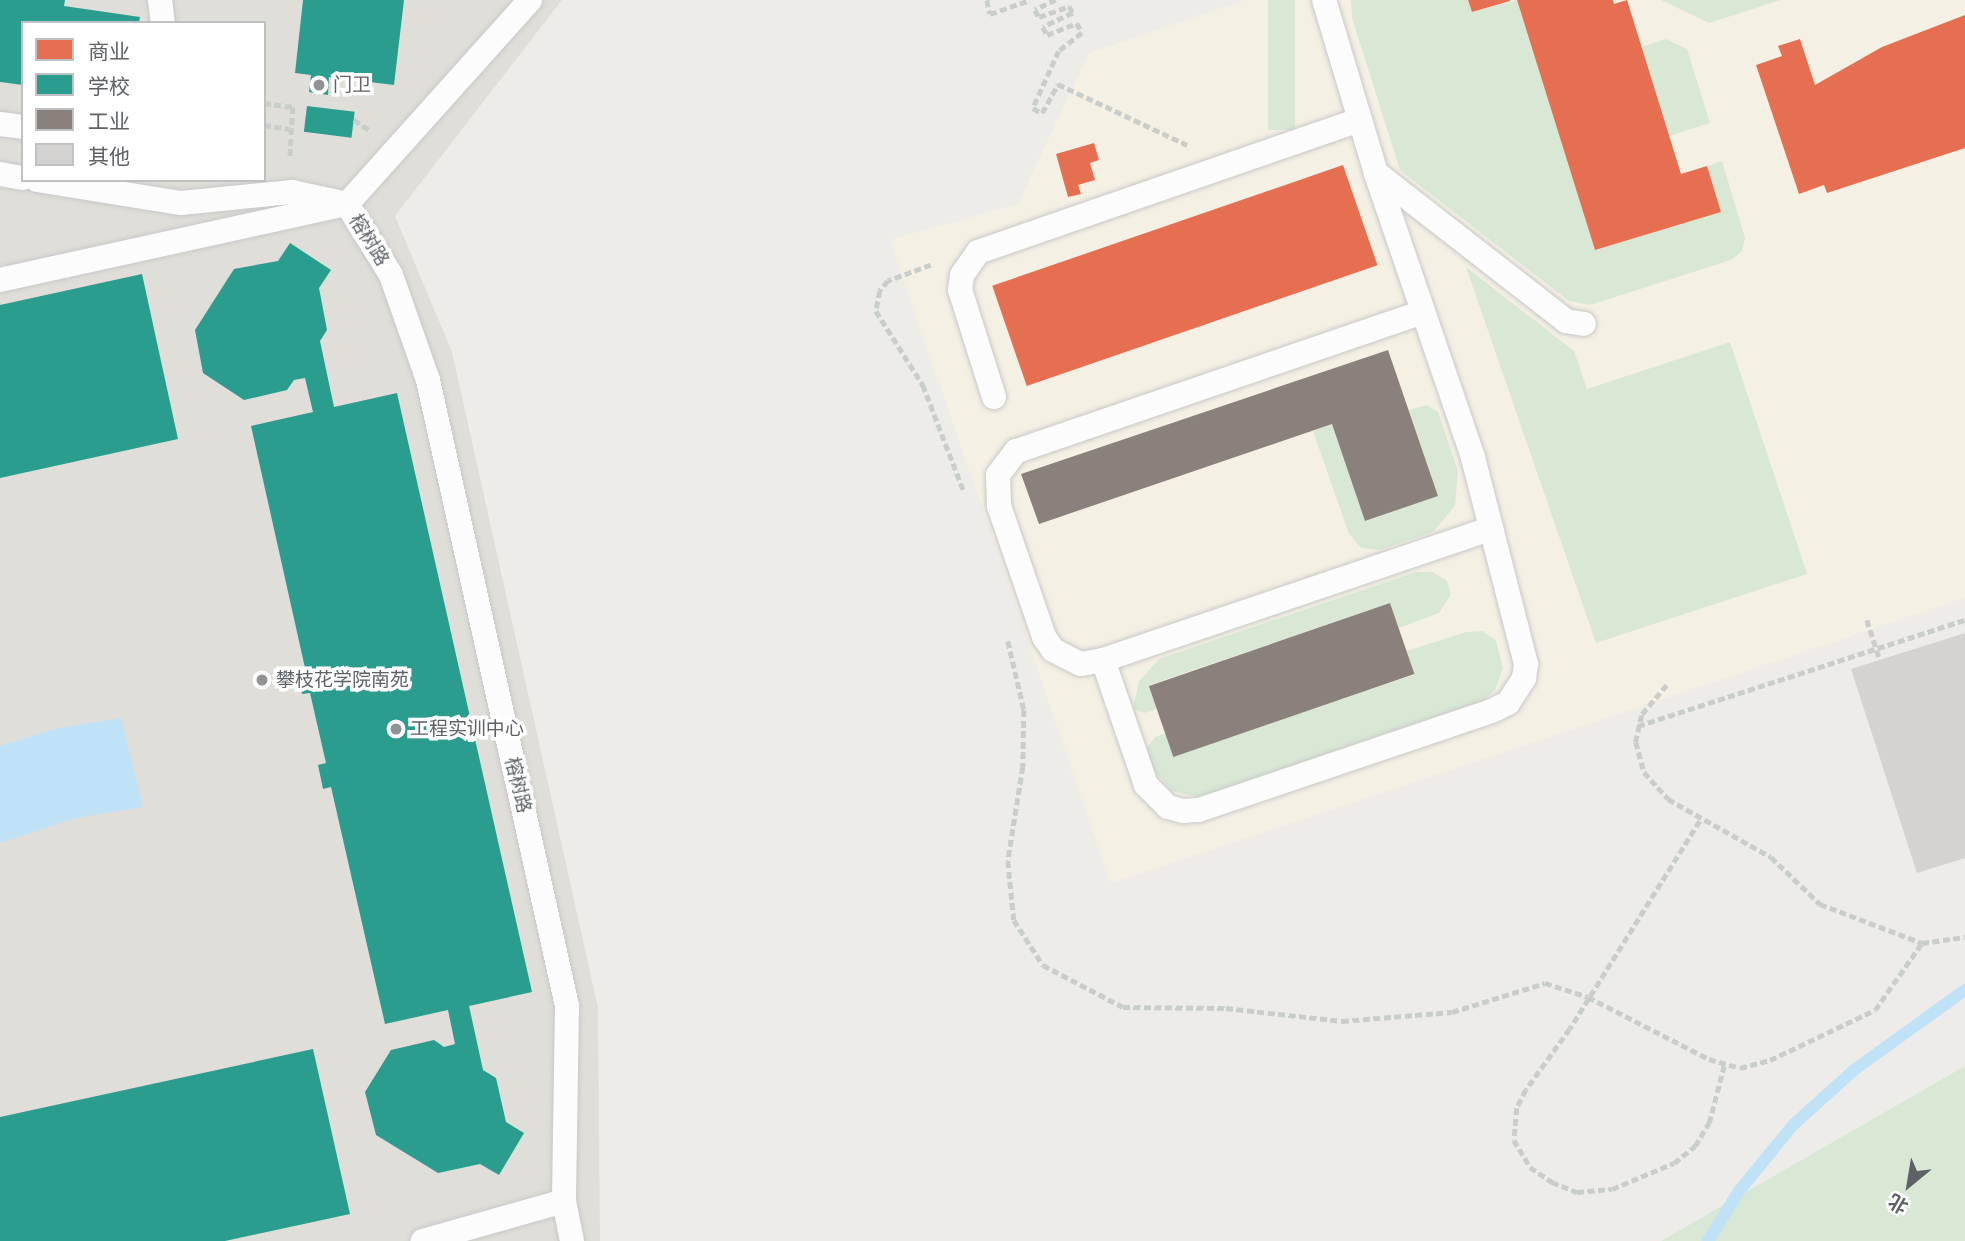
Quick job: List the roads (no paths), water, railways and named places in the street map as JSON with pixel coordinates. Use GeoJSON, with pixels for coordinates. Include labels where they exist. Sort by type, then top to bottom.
{"type":"FeatureCollection","features":[{"type":"Feature","properties":{"kind":"lane"},"geometry":{"type":"LineString","coordinates":[[160,0],[163,21]]}},
{"type":"Feature","properties":{"kind":"lane"},"geometry":{"type":"LineString","coordinates":[[0,280],[347,204],[530,0]]}},
{"type":"Feature","properties":{"kind":"lane"},"geometry":{"type":"LineString","coordinates":[[1103,660],[1146,785],[1168,807],[1199,810],[1508,703],[1519,692],[1526,664],[1473,457],[1376,173],[1324,0]]}},
{"type":"Feature","properties":{"kind":"lane"},"geometry":{"type":"LineString","coordinates":[[994,397],[960,290],[961,275],[978,252],[1360,120]]}},
{"type":"Feature","properties":{"kind":"lane"},"geometry":{"type":"LineString","coordinates":[[0,124],[21,127]]}},
{"type":"Feature","properties":{"kind":"lane"},"geometry":{"type":"LineString","coordinates":[[1376,173],[1566,321],[1584,324]]}},
{"type":"Feature","properties":{"kind":"lane"},"geometry":{"type":"LineString","coordinates":[[0,174],[21,178]]}},
{"type":"Feature","properties":{"kind":"lane"},"geometry":{"type":"LineString","coordinates":[[50,182],[181,203],[292,192],[347,204]]}},
{"type":"Feature","properties":{"kind":"lane","name":"榕树路"},"geometry":{"type":"LineString","coordinates":[[347,204],[391,275],[428,380],[567,1006],[564,1201],[572,1241]]}},
{"type":"Feature","properties":{"kind":"lane"},"geometry":{"type":"LineString","coordinates":[[1423,312],[1029,446],[1006,461],[998,475],[999,506],[1044,637],[1066,659],[1081,664],[1103,660],[1491,529]]}},
{"type":"Feature","properties":{"kind":"lane"},"geometry":{"type":"LineString","coordinates":[[423,1241],[564,1201]]}},
{"type":"Feature","properties":{"kind":"water"},"geometry":{"type":"Polygon","coordinates":[[[121,718],[143,807],[76,818],[0,843],[0,746],[54,729],[121,718]]]}},
{"type":"Feature","properties":{"kind":"waterway"},"geometry":{"type":"LineString","coordinates":[[1708,1241],[1739,1191],[1793,1125],[1854,1070],[1965,990]]}},
{"type":"Feature","properties":{"kind":"place","name":"门卫"},"geometry":{"type":"Point","coordinates":[319,85]}},
{"type":"Feature","properties":{"kind":"place","name":"攀枝花学院南苑"},"geometry":{"type":"Point","coordinates":[262,680]}},
{"type":"Feature","properties":{"kind":"place","name":"工程实训中心"},"geometry":{"type":"Point","coordinates":[396,729]}}]}
